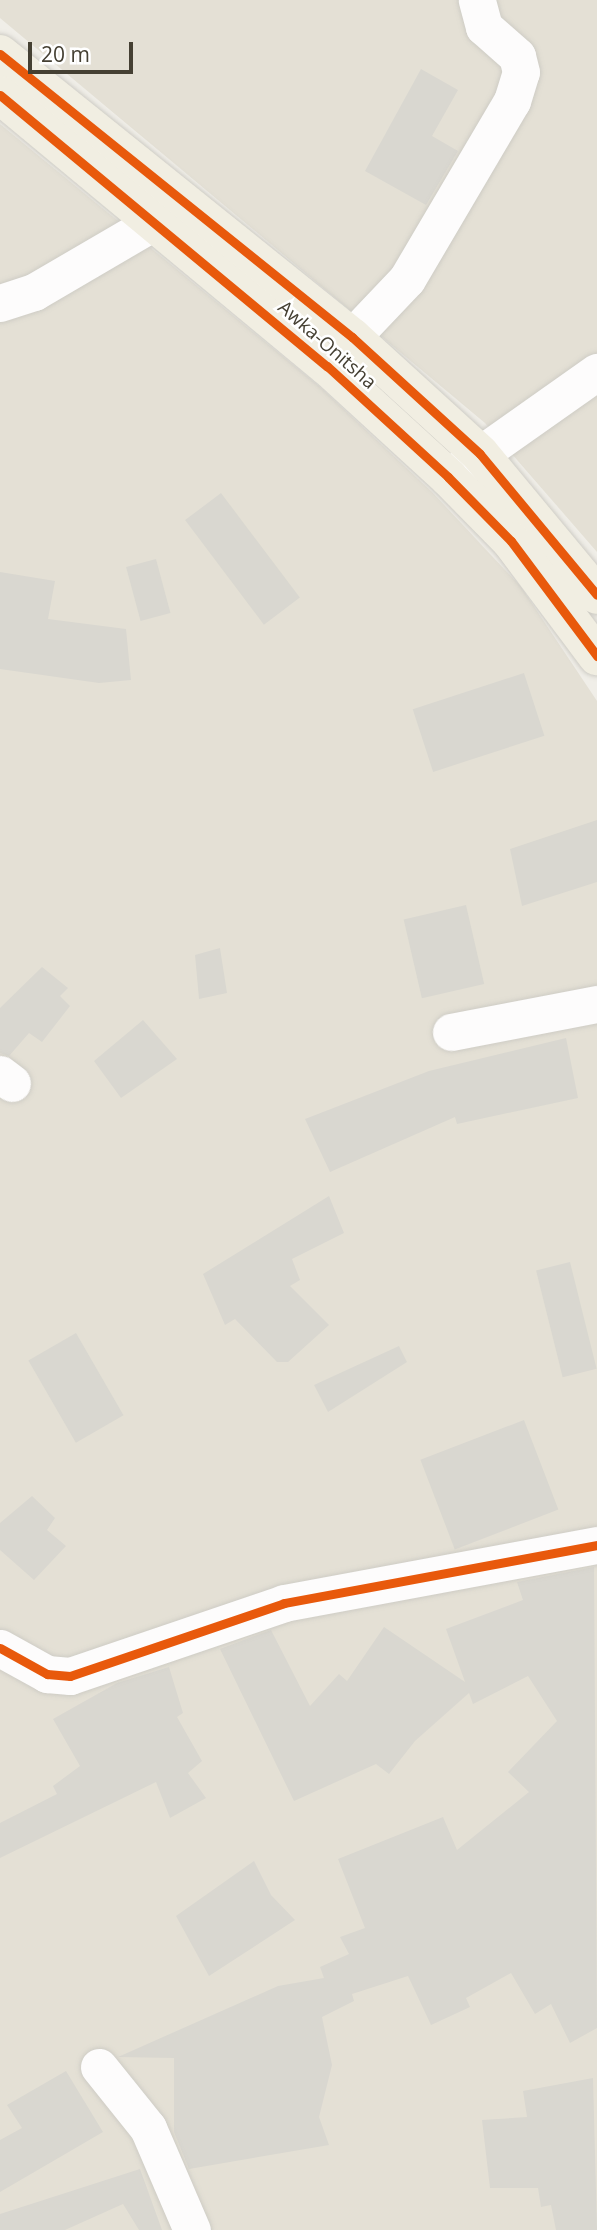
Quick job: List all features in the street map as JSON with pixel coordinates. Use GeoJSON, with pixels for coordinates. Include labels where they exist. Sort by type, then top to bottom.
{"type":"FeatureCollection","features":[{"type":"Feature","properties":{"kind":"main road","name":"Awka-Onitsha"},"geometry":{"type":"LineString","coordinates":[[0,54],[352,337],[480,454],[597,595]]}},
{"type":"Feature","properties":{"kind":"main road","name":"Awka-Onitsha"},"geometry":{"type":"LineString","coordinates":[[0,95],[327,366],[448,477],[511,541],[597,656]]}},
{"type":"Feature","properties":{"kind":"street"},"geometry":{"type":"LineString","coordinates":[[352,337],[407,279],[512,101],[522,72],[517,56],[484,27],[477,0]]}},
{"type":"Feature","properties":{"kind":"street"},"geometry":{"type":"LineString","coordinates":[[0,303],[34,292],[152,223]]}},
{"type":"Feature","properties":{"kind":"street"},"geometry":{"type":"LineString","coordinates":[[448,477],[597,372]]}},
{"type":"Feature","properties":{"kind":"street"},"geometry":{"type":"LineString","coordinates":[[452,1032],[597,1004]]}},
{"type":"Feature","properties":{"kind":"street"},"geometry":{"type":"LineString","coordinates":[[0,1648],[47,1674],[70,1676],[284,1603],[597,1545]]}},
{"type":"Feature","properties":{"kind":"street"},"geometry":{"type":"LineString","coordinates":[[99,2067],[148,2128],[192,2230]]}},
{"type":"Feature","properties":{"kind":"shaded area"},"geometry":{"type":"Polygon","coordinates":[[[0,0],[597,0],[597,552],[485,423],[0,18],[0,0]]]}},
{"type":"Feature","properties":{"kind":"shaded area"},"geometry":{"type":"Polygon","coordinates":[[[0,124],[320,387],[432,492],[521,587],[597,701],[597,2230],[0,2230],[0,124]]]}},
{"type":"Feature","properties":{"kind":"building"},"geometry":{"type":"Polygon","coordinates":[[[421,69],[458,90],[432,136],[458,151],[426,205],[365,171],[421,69]]]}},
{"type":"Feature","properties":{"kind":"building"},"geometry":{"type":"Polygon","coordinates":[[[221,493],[300,598],[264,625],[185,520],[221,493]]]}},
{"type":"Feature","properties":{"kind":"building"},"geometry":{"type":"Polygon","coordinates":[[[156,559],[170,613],[141,621],[126,567],[156,559]]]}},
{"type":"Feature","properties":{"kind":"building"},"geometry":{"type":"Polygon","coordinates":[[[0,572],[55,581],[48,619],[126,629],[131,680],[99,683],[0,669],[0,572]]]}},
{"type":"Feature","properties":{"kind":"building"},"geometry":{"type":"Polygon","coordinates":[[[524,673],[544,736],[433,772],[413,709],[524,673]]]}},
{"type":"Feature","properties":{"kind":"building"},"geometry":{"type":"Polygon","coordinates":[[[597,820],[597,882],[522,906],[510,849],[597,820]]]}},
{"type":"Feature","properties":{"kind":"building"},"geometry":{"type":"Polygon","coordinates":[[[466,905],[484,984],[422,998],[404,919],[466,905]]]}},
{"type":"Feature","properties":{"kind":"building"},"geometry":{"type":"Polygon","coordinates":[[[220,948],[227,993],[199,999],[195,955],[220,948]]]}},
{"type":"Feature","properties":{"kind":"building"},"geometry":{"type":"Polygon","coordinates":[[[42,967],[68,988],[60,996],[70,1006],[42,1042],[29,1033],[9,1056],[0,1053],[0,1008],[42,967]]]}},
{"type":"Feature","properties":{"kind":"building"},"geometry":{"type":"Polygon","coordinates":[[[143,1020],[177,1059],[121,1098],[94,1061],[143,1020]]]}},
{"type":"Feature","properties":{"kind":"building"},"geometry":{"type":"Polygon","coordinates":[[[566,1038],[578,1098],[457,1124],[455,1117],[330,1172],[305,1119],[429,1071],[566,1038]]]}},
{"type":"Feature","properties":{"kind":"building"},"geometry":{"type":"Polygon","coordinates":[[[329,1196],[344,1233],[292,1259],[300,1280],[290,1286],[329,1325],[288,1362],[277,1362],[235,1319],[225,1325],[203,1274],[329,1196]]]}},
{"type":"Feature","properties":{"kind":"building"},"geometry":{"type":"Polygon","coordinates":[[[570,1262],[597,1369],[563,1377],[536,1270],[570,1262]]]}},
{"type":"Feature","properties":{"kind":"building"},"geometry":{"type":"Polygon","coordinates":[[[76,1333],[124,1415],[76,1443],[28,1360],[76,1333]]]}},
{"type":"Feature","properties":{"kind":"building"},"geometry":{"type":"Polygon","coordinates":[[[399,1346],[407,1362],[328,1412],[314,1385],[399,1346]]]}},
{"type":"Feature","properties":{"kind":"building"},"geometry":{"type":"Polygon","coordinates":[[[524,1420],[558,1510],[455,1549],[420,1460],[524,1420]]]}},
{"type":"Feature","properties":{"kind":"building"},"geometry":{"type":"Polygon","coordinates":[[[32,1496],[55,1518],[47,1530],[66,1546],[34,1580],[0,1550],[0,1523],[32,1496]]]}},
{"type":"Feature","properties":{"kind":"building"},"geometry":{"type":"Polygon","coordinates":[[[594,1567],[597,2028],[570,2043],[551,2004],[535,2014],[511,1973],[466,1998],[470,2007],[431,2025],[408,1976],[352,1994],[354,2001],[322,2017],[332,2065],[319,2117],[329,2145],[189,2169],[174,2132],[174,2058],[118,2057],[278,1986],[324,1978],[320,1967],[349,1954],[340,1937],[365,1928],[338,1859],[443,1817],[457,1850],[529,1792],[508,1772],[557,1721],[528,1676],[473,1704],[469,1693],[415,1741],[389,1774],[376,1764],[294,1801],[220,1649],[271,1630],[310,1706],[339,1674],[347,1681],[384,1627],[465,1682],[446,1629],[523,1600],[517,1582],[594,1567]]]}},
{"type":"Feature","properties":{"kind":"building"},"geometry":{"type":"Polygon","coordinates":[[[169,1667],[183,1713],[177,1717],[202,1761],[188,1773],[206,1798],[170,1818],[156,1782],[0,1858],[0,1823],[57,1794],[53,1786],[80,1766],[53,1719],[117,1683],[169,1667]]]}},
{"type":"Feature","properties":{"kind":"building"},"geometry":{"type":"Polygon","coordinates":[[[254,1861],[271,1895],[295,1920],[209,1976],[176,1916],[254,1861]]]}},
{"type":"Feature","properties":{"kind":"building"},"geometry":{"type":"Polygon","coordinates":[[[66,2071],[103,2132],[0,2192],[0,2140],[22,2128],[7,2105],[66,2071]]]}},
{"type":"Feature","properties":{"kind":"building"},"geometry":{"type":"Polygon","coordinates":[[[593,2078],[597,2230],[556,2230],[551,2205],[541,2207],[538,2188],[490,2188],[482,2120],[527,2117],[523,2091],[593,2078]]]}},
{"type":"Feature","properties":{"kind":"building"},"geometry":{"type":"Polygon","coordinates":[[[140,2169],[162,2230],[139,2230],[123,2204],[65,2230],[0,2230],[0,2214],[140,2169]]]}},
{"type":"Feature","properties":{"kind":"cycle path"},"geometry":{"type":"LineString","coordinates":[[0,54],[352,337],[480,454],[597,595]]}},
{"type":"Feature","properties":{"kind":"cycle path"},"geometry":{"type":"LineString","coordinates":[[0,95],[327,366],[448,477],[511,541],[597,656]]}},
{"type":"Feature","properties":{"kind":"cycle path"},"geometry":{"type":"LineString","coordinates":[[0,1648],[47,1674],[70,1676],[284,1603],[597,1545]]}}]}
